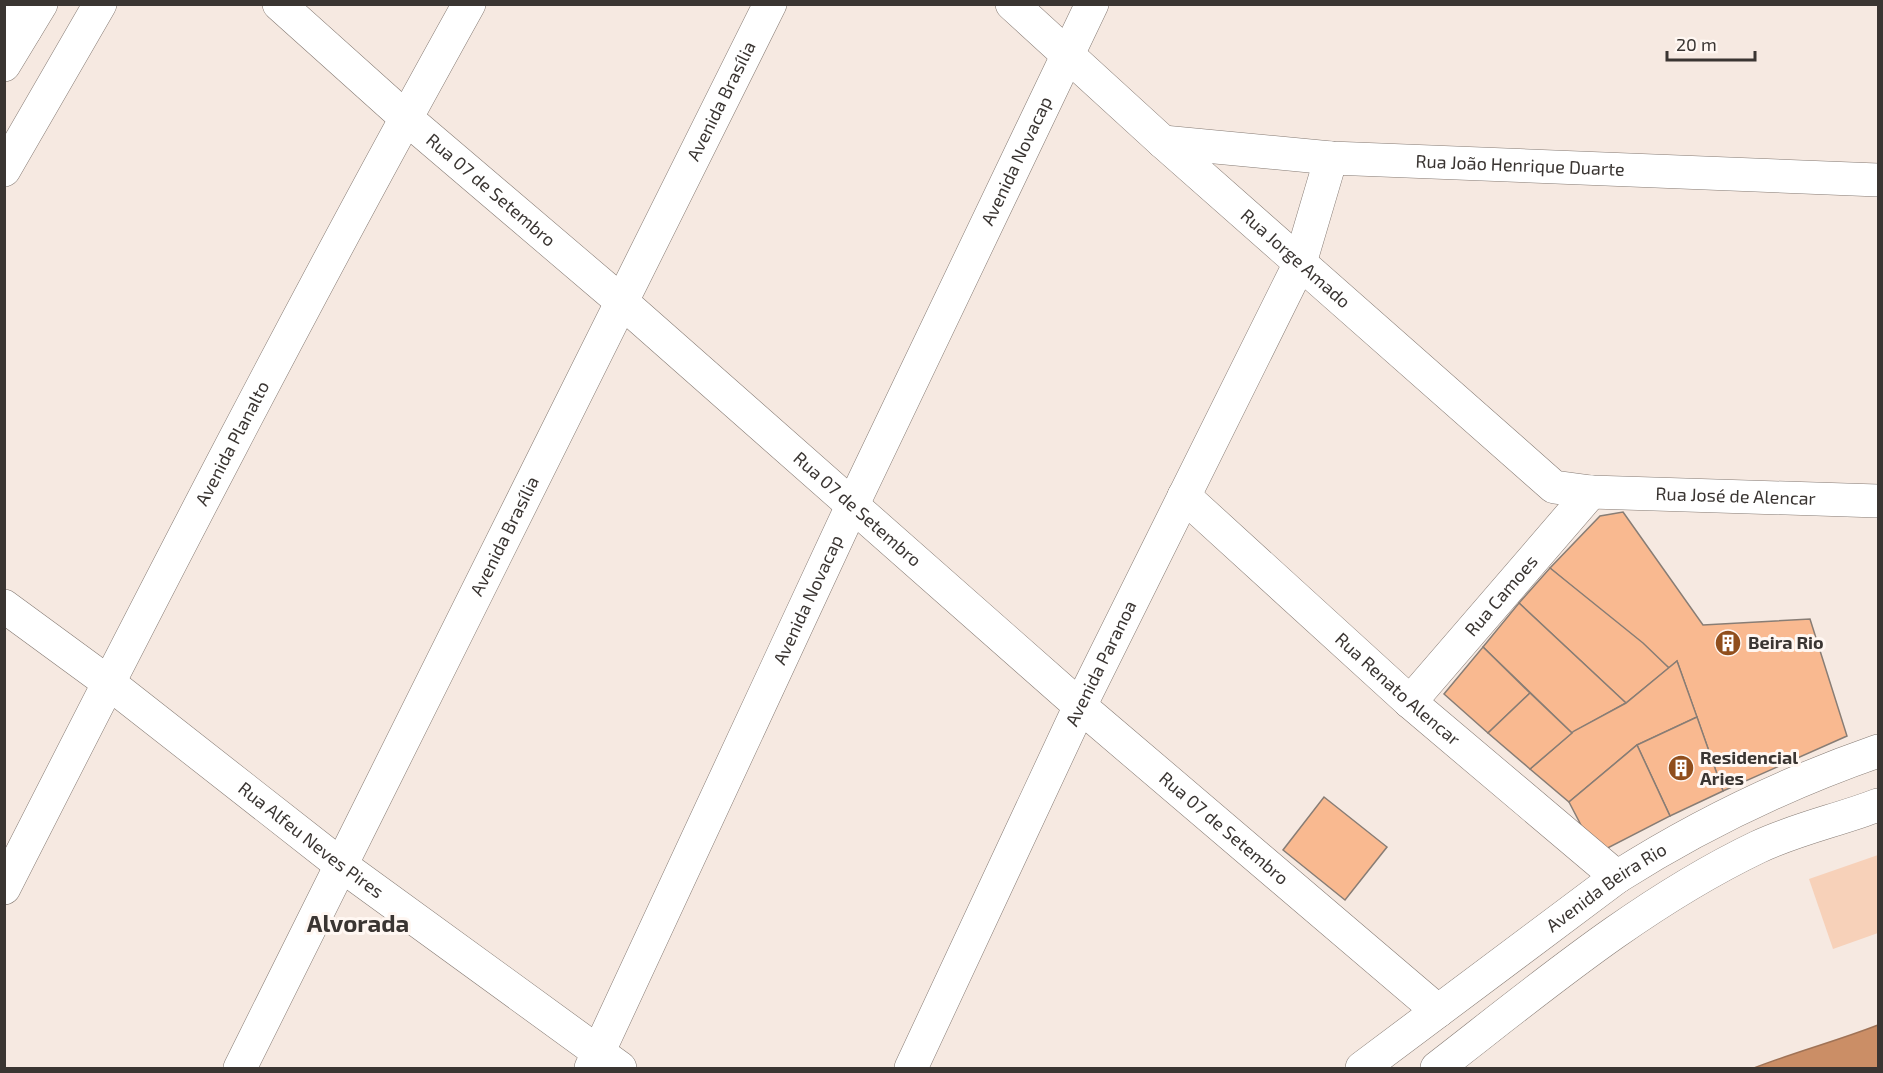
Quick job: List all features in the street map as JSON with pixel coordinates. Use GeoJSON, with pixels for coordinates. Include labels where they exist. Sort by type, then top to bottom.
{"type":"FeatureCollection","features":[{"type":"Feature","properties":{"kind":"street"},"geometry":{"type":"LineString","coordinates":[[4,170],[100,4]]}},
{"type":"Feature","properties":{"kind":"street","name":"Rua 07 de Setembro"},"geometry":{"type":"LineString","coordinates":[[279,4],[406,118],[622,302],[1080,706],[1438,1011]]}},
{"type":"Feature","properties":{"kind":"street","name":"Avenida Planalto"},"geometry":{"type":"LineString","coordinates":[[4,888],[406,118],[469,4]]}},
{"type":"Feature","properties":{"kind":"street","name":"Avenida Brasília"},"geometry":{"type":"LineString","coordinates":[[240,1068],[770,4]]}},
{"type":"Feature","properties":{"kind":"street","name":"Rua Jorge Amado"},"geometry":{"type":"LineString","coordinates":[[1012,4],[1163,142],[1554,487],[1591,492]]}},
{"type":"Feature","properties":{"kind":"street","name":"Avenida Novacap"},"geometry":{"type":"LineString","coordinates":[[603,1063],[852,507],[1092,4]]}},
{"type":"Feature","properties":{"kind":"street"},"geometry":{"type":"LineString","coordinates":[[4,66],[23,15]]}},
{"type":"Feature","properties":{"kind":"street","name":"Rua João Henrique Duarte"},"geometry":{"type":"LineString","coordinates":[[1163,142],[1331,158],[1878,180]]}},
{"type":"Feature","properties":{"kind":"street","name":"Avenida Paranoa"},"geometry":{"type":"LineString","coordinates":[[911,1068],[1080,706],[1300,263],[1331,158]]}},
{"type":"Feature","properties":{"kind":"street","name":"Rua José de Alencar"},"geometry":{"type":"LineString","coordinates":[[1591,492],[1878,501]]}},
{"type":"Feature","properties":{"kind":"street","name":"Rua Camoes"},"geometry":{"type":"LineString","coordinates":[[1410,702],[1591,492]]}},
{"type":"Feature","properties":{"kind":"street","name":"Rua Renato Alencar"},"geometry":{"type":"LineString","coordinates":[[1184,496],[1410,702],[1617,877]]}},
{"type":"Feature","properties":{"kind":"street","name":"Rua Alfeu Neves Pires"},"geometry":{"type":"LineString","coordinates":[[4,606],[109,683],[341,865],[603,1063]]}},
{"type":"Feature","properties":{"kind":"street","name":"Avenida Beira Rio"},"geometry":{"type":"LineString","coordinates":[[1362,1068],[1617,877],[1659,850],[1762,796],[1878,751]]}},
{"type":"Feature","properties":{"kind":"street"},"geometry":{"type":"LineString","coordinates":[[1437,1068],[1576,962],[1659,903],[1760,847],[1878,805]]}},
{"type":"Feature","properties":{"kind":"shaded area"},"geometry":{"type":"Polygon","coordinates":[[[1878,855],[1878,933],[1833,949],[1809,879],[1878,855]]]}},
{"type":"Feature","properties":{"kind":"shaded area"},"geometry":{"type":"Polygon","coordinates":[[[1878,1025],[1878,1068],[1754,1068],[1847,1036],[1878,1025]]]}},
{"type":"Feature","properties":{"kind":"building","name":"Beira Rio"},"geometry":{"type":"Polygon","coordinates":[[[1623,512],[1703,625],[1810,619],[1847,736],[1723,791],[1677,661],[1669,668],[1550,568],[1600,516],[1623,512]]]}},
{"type":"Feature","properties":{"kind":"building"},"geometry":{"type":"Polygon","coordinates":[[[1550,568],[1643,643],[1669,668],[1626,703],[1519,603],[1550,568]]]}},
{"type":"Feature","properties":{"kind":"building"},"geometry":{"type":"Polygon","coordinates":[[[1519,603],[1626,703],[1572,733],[1483,647],[1519,603]]]}},
{"type":"Feature","properties":{"kind":"building"},"geometry":{"type":"Polygon","coordinates":[[[1483,647],[1530,693],[1488,733],[1444,694],[1483,647]]]}},
{"type":"Feature","properties":{"kind":"building"},"geometry":{"type":"Polygon","coordinates":[[[1677,661],[1697,717],[1637,745],[1569,802],[1530,769],[1574,731],[1626,703],[1677,661]]]}},
{"type":"Feature","properties":{"kind":"building"},"geometry":{"type":"Polygon","coordinates":[[[1530,693],[1572,733],[1530,769],[1488,733],[1530,693]]]}},
{"type":"Feature","properties":{"kind":"building","name":"Residencial Aries"},"geometry":{"type":"Polygon","coordinates":[[[1697,717],[1723,791],[1670,816],[1637,745],[1697,717]]]}},
{"type":"Feature","properties":{"kind":"building"},"geometry":{"type":"Polygon","coordinates":[[[1637,745],[1670,816],[1596,854],[1569,802],[1637,745]]]}},
{"type":"Feature","properties":{"kind":"building"},"geometry":{"type":"Polygon","coordinates":[[[1324,797],[1387,847],[1345,900],[1283,850],[1324,797]]]}},
{"type":"Feature","properties":{"kind":"place","name":"Beira Rio"},"geometry":{"type":"Point","coordinates":[1728,643]}},
{"type":"Feature","properties":{"kind":"place","name":"Residencial Aries"},"geometry":{"type":"Point","coordinates":[1681,768]}},
{"type":"Feature","properties":{"kind":"district","name":"Alvorada"},"geometry":{"type":"Point","coordinates":[358,924]}}]}
